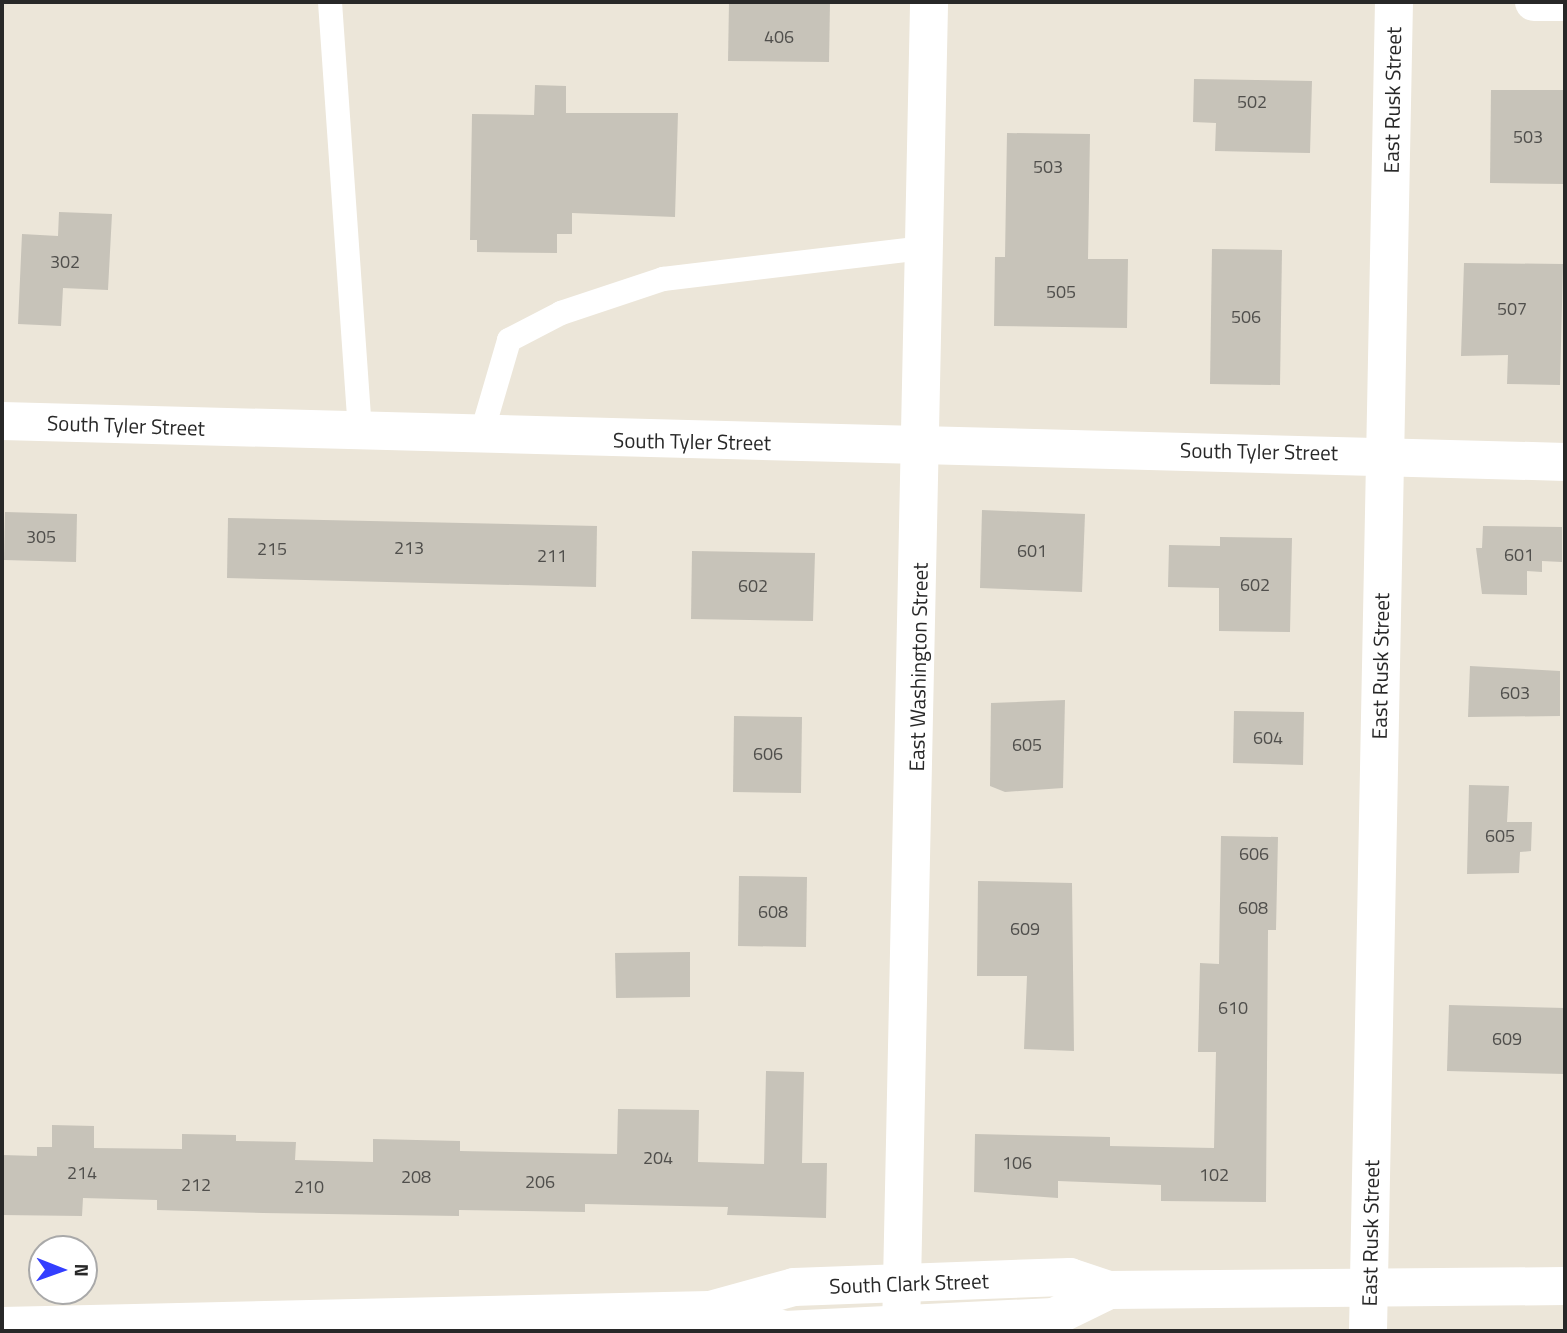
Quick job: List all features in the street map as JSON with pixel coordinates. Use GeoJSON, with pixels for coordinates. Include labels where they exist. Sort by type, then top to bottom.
{"type":"FeatureCollection","features":[{"type":"Feature","properties":{"kind":"street","name":"East Washington Street"},"geometry":{"type":"LineString","coordinates":[[901,1328],[924,447],[924,248],[929,2]]}},
{"type":"Feature","properties":{"kind":"street","name":"East Rusk Street"},"geometry":{"type":"LineString","coordinates":[[1368,1331],[1383,452],[1394,2]]}},
{"type":"Feature","properties":{"kind":"street"},"geometry":{"type":"LineString","coordinates":[[1534,2],[1565,2]]}},
{"type":"Feature","properties":{"kind":"street","name":"South Tyler Street"},"geometry":{"type":"LineString","coordinates":[[2,421],[924,447],[1383,452],[1425,459],[1565,461]]}},
{"type":"Feature","properties":{"kind":"street","name":"South Clark Street"},"geometry":{"type":"LineString","coordinates":[[2,1326],[101,1329],[710,1310],[794,1287],[1070,1277],[1109,1290],[1369,1284],[1565,1286]]}},
{"type":"Feature","properties":{"kind":"street","name":"South Clark Street"},"geometry":{"type":"LineString","coordinates":[[710,1310],[785,1330],[901,1328],[1054,1317],[1109,1290]]}},
{"type":"Feature","properties":{"kind":"lane"},"geometry":{"type":"LineString","coordinates":[[330,2],[360,432]]}},
{"type":"Feature","properties":{"kind":"lane"},"geometry":{"type":"LineString","coordinates":[[481,436],[509,340],[561,313],[663,279],[924,248]]}},
{"type":"Feature","properties":{"kind":"building"},"geometry":{"type":"Polygon","coordinates":[[[729,2],[830,2],[829,62],[728,61],[729,2]]]}},
{"type":"Feature","properties":{"kind":"building"},"geometry":{"type":"Polygon","coordinates":[[[1194,79],[1312,81],[1310,153],[1215,151],[1216,123],[1193,122],[1194,79]]]}},
{"type":"Feature","properties":{"kind":"building"},"geometry":{"type":"Polygon","coordinates":[[[535,85],[566,86],[566,113],[678,113],[675,217],[572,213],[572,234],[557,234],[557,253],[477,252],[477,240],[470,240],[472,114],[534,115],[535,85]]]}},
{"type":"Feature","properties":{"kind":"building"},"geometry":{"type":"Polygon","coordinates":[[[1491,90],[1565,90],[1565,184],[1490,183],[1491,90]]]}},
{"type":"Feature","properties":{"kind":"building"},"geometry":{"type":"Polygon","coordinates":[[[1007,133],[1090,134],[1088,259],[1128,259],[1127,328],[994,326],[995,257],[1005,257],[1007,133]]]}},
{"type":"Feature","properties":{"kind":"building"},"geometry":{"type":"Polygon","coordinates":[[[59,212],[112,214],[108,290],[63,288],[61,326],[18,324],[22,234],[58,236],[59,212]]]}},
{"type":"Feature","properties":{"kind":"building"},"geometry":{"type":"Polygon","coordinates":[[[1212,249],[1282,250],[1280,385],[1210,384],[1212,249]]]}},
{"type":"Feature","properties":{"kind":"building"},"geometry":{"type":"Polygon","coordinates":[[[1464,263],[1563,264],[1560,385],[1507,384],[1508,355],[1461,356],[1464,263]]]}},
{"type":"Feature","properties":{"kind":"building"},"geometry":{"type":"Polygon","coordinates":[[[982,510],[1085,514],[1082,592],[980,588],[982,510]]]}},
{"type":"Feature","properties":{"kind":"building"},"geometry":{"type":"Polygon","coordinates":[[[5,512],[77,514],[76,562],[4,560],[5,512]]]}},
{"type":"Feature","properties":{"kind":"building"},"geometry":{"type":"Polygon","coordinates":[[[228,518],[597,526],[596,587],[227,578],[228,518]]]}},
{"type":"Feature","properties":{"kind":"building"},"geometry":{"type":"Polygon","coordinates":[[[1483,526],[1562,527],[1562,562],[1542,561],[1542,572],[1527,571],[1527,595],[1482,594],[1476,548],[1482,548],[1483,526]]]}},
{"type":"Feature","properties":{"kind":"building"},"geometry":{"type":"Polygon","coordinates":[[[1220,537],[1292,538],[1290,632],[1219,631],[1219,588],[1168,587],[1169,545],[1220,546],[1220,537]]]}},
{"type":"Feature","properties":{"kind":"building"},"geometry":{"type":"Polygon","coordinates":[[[692,551],[815,553],[813,621],[691,619],[692,551]]]}},
{"type":"Feature","properties":{"kind":"building"},"geometry":{"type":"Polygon","coordinates":[[[1470,666],[1560,671],[1560,716],[1468,717],[1470,666]]]}},
{"type":"Feature","properties":{"kind":"building"},"geometry":{"type":"Polygon","coordinates":[[[1065,700],[1063,788],[1005,792],[990,786],[991,703],[1065,700]]]}},
{"type":"Feature","properties":{"kind":"building"},"geometry":{"type":"Polygon","coordinates":[[[1234,711],[1304,712],[1303,765],[1233,763],[1234,711]]]}},
{"type":"Feature","properties":{"kind":"building"},"geometry":{"type":"Polygon","coordinates":[[[734,716],[802,717],[801,793],[733,792],[734,716]]]}},
{"type":"Feature","properties":{"kind":"building"},"geometry":{"type":"Polygon","coordinates":[[[1469,785],[1509,786],[1507,822],[1532,822],[1531,851],[1520,852],[1519,873],[1467,874],[1469,785]]]}},
{"type":"Feature","properties":{"kind":"building"},"geometry":{"type":"Polygon","coordinates":[[[1221,836],[1278,837],[1276,930],[1268,930],[1266,1202],[1161,1201],[1161,1185],[1058,1181],[1058,1198],[974,1192],[975,1134],[1110,1137],[1110,1146],[1214,1148],[1216,1052],[1198,1052],[1200,963],[1219,964],[1221,836]]]}},
{"type":"Feature","properties":{"kind":"building"},"geometry":{"type":"Polygon","coordinates":[[[739,876],[807,877],[806,947],[738,946],[739,876]]]}},
{"type":"Feature","properties":{"kind":"building"},"geometry":{"type":"Polygon","coordinates":[[[978,881],[1072,883],[1074,1051],[1024,1049],[1027,976],[977,976],[978,881]]]}},
{"type":"Feature","properties":{"kind":"building"},"geometry":{"type":"Polygon","coordinates":[[[690,952],[690,997],[616,998],[615,953],[690,952]]]}},
{"type":"Feature","properties":{"kind":"building"},"geometry":{"type":"Polygon","coordinates":[[[1449,1005],[1565,1008],[1565,1074],[1447,1071],[1449,1005]]]}},
{"type":"Feature","properties":{"kind":"building"},"geometry":{"type":"Polygon","coordinates":[[[766,1071],[804,1072],[802,1163],[827,1163],[826,1218],[727,1215],[728,1207],[585,1204],[585,1212],[459,1210],[459,1216],[263,1213],[157,1210],[157,1200],[83,1198],[82,1216],[2,1215],[2,1155],[37,1156],[37,1147],[52,1147],[52,1125],[94,1126],[94,1148],[182,1149],[182,1134],[236,1135],[236,1141],[296,1142],[295,1160],[373,1162],[373,1139],[460,1141],[460,1151],[617,1154],[618,1109],[699,1110],[698,1162],[764,1164],[766,1071]]]}}]}
